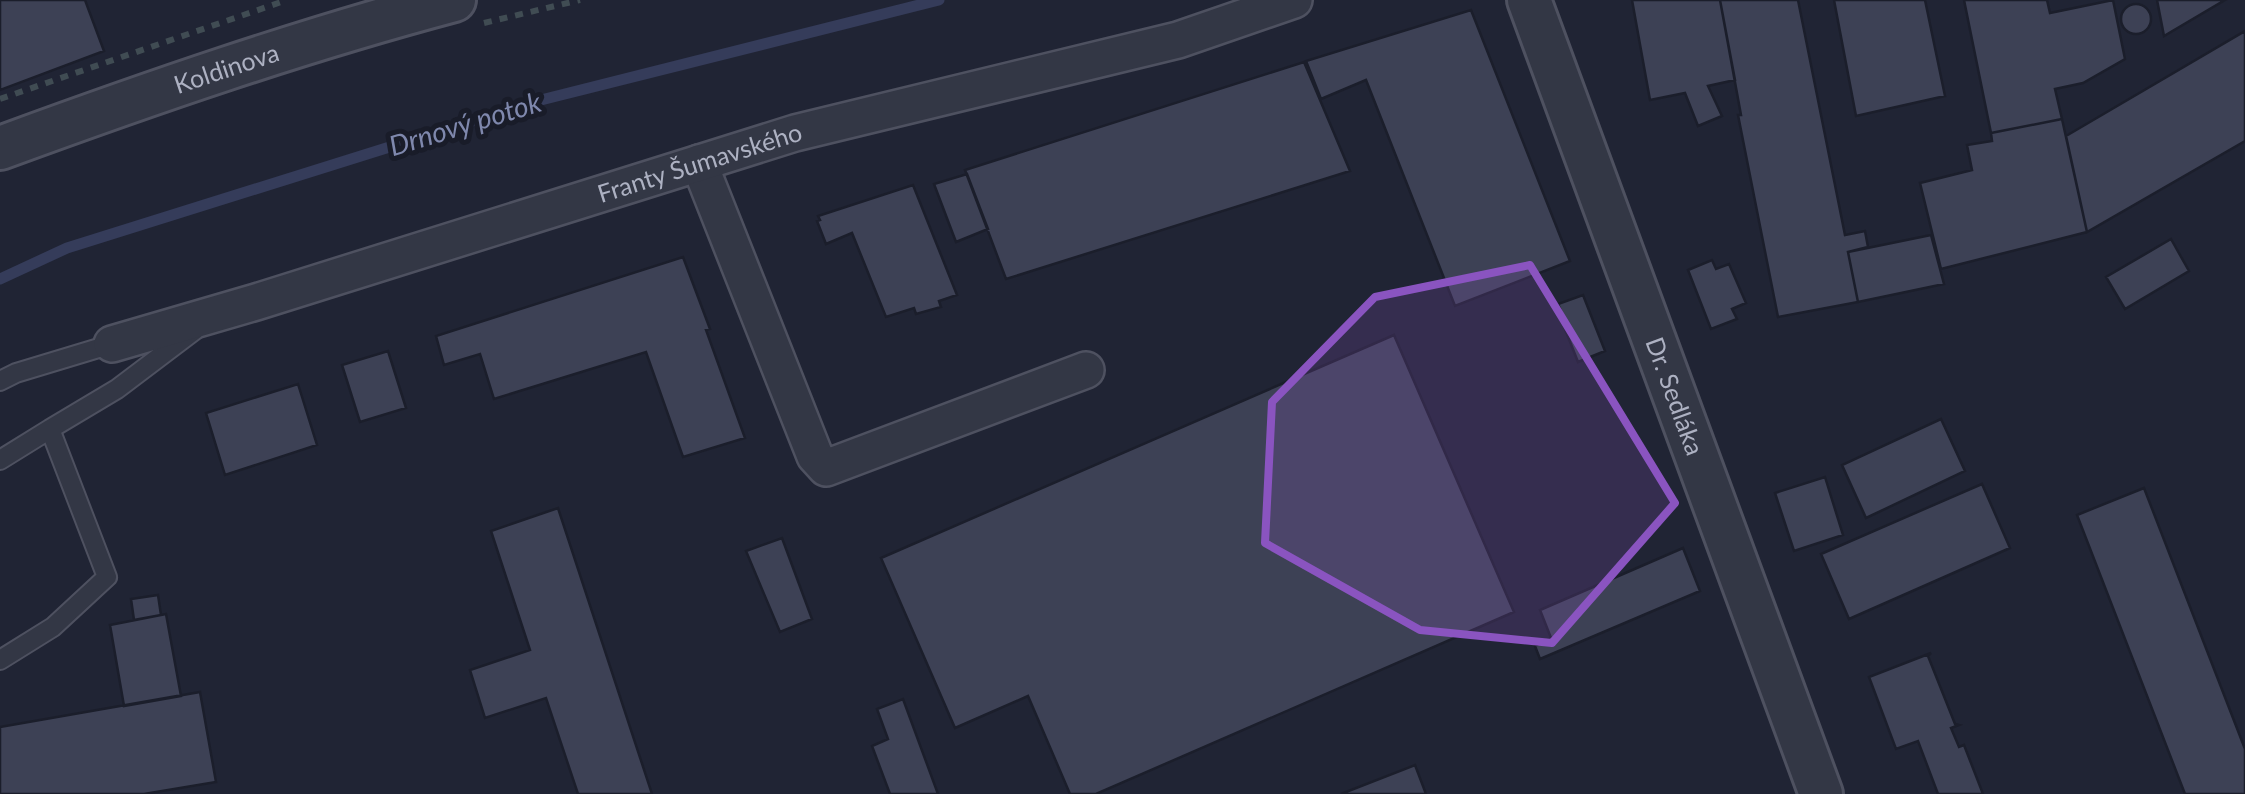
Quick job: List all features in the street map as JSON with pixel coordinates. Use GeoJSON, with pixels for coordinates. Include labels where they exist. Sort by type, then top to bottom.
{"type":"FeatureCollection","features":[{"type":"Feature","properties":{"kind":"street","name":"Koldinova"},"geometry":{"type":"LineString","coordinates":[[0,148],[269,53],[454,0]]}},
{"type":"Feature","properties":{"kind":"street","name":"Franty Šumavského"},"geometry":{"type":"LineString","coordinates":[[112,344],[795,133],[1178,40],[1294,0]]}},
{"type":"Feature","properties":{"kind":"street","name":"Dr. Sedláka"},"geometry":{"type":"LineString","coordinates":[[1529,0],[1820,794]]}},
{"type":"Feature","properties":{"kind":"street"},"geometry":{"type":"LineString","coordinates":[[699,163],[815,456],[826,468],[1086,370]]}},
{"type":"Feature","properties":{"kind":"lane"},"geometry":{"type":"LineString","coordinates":[[0,460],[116,389],[216,314]]}},
{"type":"Feature","properties":{"kind":"lane"},"geometry":{"type":"LineString","coordinates":[[0,381],[16,372],[112,344]]}},
{"type":"Feature","properties":{"kind":"lane"},"geometry":{"type":"LineString","coordinates":[[0,660],[53,627],[107,577],[50,430]]}},
{"type":"Feature","properties":{"kind":"path"},"geometry":{"type":"LineString","coordinates":[[0,99],[287,0]]}},
{"type":"Feature","properties":{"kind":"highlighted area"},"geometry":{"type":"Polygon","coordinates":[[[1530,265],[1675,503],[1552,643],[1420,630],[1265,543],[1272,402],[1375,297],[1530,265]]]}},
{"type":"Feature","properties":{"kind":"building"},"geometry":{"type":"Polygon","coordinates":[[[0,0],[85,0],[104,51],[0,90],[0,0]]]}},
{"type":"Feature","properties":{"kind":"building"},"geometry":{"type":"Polygon","coordinates":[[[1632,0],[1720,0],[1735,80],[1708,86],[1722,116],[1698,126],[1685,93],[1650,100],[1632,0]]]}},
{"type":"Feature","properties":{"kind":"building"},"geometry":{"type":"Polygon","coordinates":[[[1720,0],[1798,0],[1845,235],[1865,231],[1868,247],[1848,252],[1858,302],[1778,317],[1720,0]]]}},
{"type":"Feature","properties":{"kind":"building"},"geometry":{"type":"Polygon","coordinates":[[[1834,0],[1925,0],[1945,96],[1856,116],[1834,0]]]}},
{"type":"Feature","properties":{"kind":"building"},"geometry":{"type":"Polygon","coordinates":[[[1964,0],[2047,0],[2050,13],[2113,0],[2125,59],[2083,83],[2055,89],[2062,119],[1991,133],[1964,0]]]}},
{"type":"Feature","properties":{"kind":"building"},"geometry":{"type":"Polygon","coordinates":[[[2157,0],[2225,0],[2164,36],[2157,0]]]}},
{"type":"Feature","properties":{"kind":"building"},"geometry":{"type":"Polygon","coordinates":[[[2136,4],[2150,13],[2151,19],[2142,33],[2136,34],[2122,25],[2121,19],[2130,5],[2136,4]]]}},
{"type":"Feature","properties":{"kind":"building"},"geometry":{"type":"Polygon","coordinates":[[[1471,10],[1570,261],[1455,306],[1366,80],[1321,99],[1306,61],[1471,10]]]}},
{"type":"Feature","properties":{"kind":"building"},"geometry":{"type":"Polygon","coordinates":[[[2245,31],[2245,141],[2087,232],[2066,136],[2245,31]]]}},
{"type":"Feature","properties":{"kind":"building"},"geometry":{"type":"Polygon","coordinates":[[[1304,62],[1350,171],[1006,279],[965,170],[1304,62]]]}},
{"type":"Feature","properties":{"kind":"building"},"geometry":{"type":"Polygon","coordinates":[[[2062,119],[2087,232],[1941,269],[1920,183],[1972,170],[1967,145],[1992,141],[1991,133],[2062,119]]]}},
{"type":"Feature","properties":{"kind":"building"},"geometry":{"type":"Polygon","coordinates":[[[967,174],[988,229],[956,242],[934,184],[967,174]]]}},
{"type":"Feature","properties":{"kind":"building"},"geometry":{"type":"Polygon","coordinates":[[[913,185],[957,295],[939,301],[941,307],[916,314],[914,308],[886,317],[852,233],[826,244],[818,216],[913,185]]]}},
{"type":"Feature","properties":{"kind":"building"},"geometry":{"type":"Polygon","coordinates":[[[1931,235],[1944,284],[1858,302],[1848,252],[1931,235]]]}},
{"type":"Feature","properties":{"kind":"building"},"geometry":{"type":"Polygon","coordinates":[[[2171,239],[2189,271],[2125,309],[2106,277],[2171,239]]]}},
{"type":"Feature","properties":{"kind":"building"},"geometry":{"type":"Polygon","coordinates":[[[683,257],[745,438],[683,457],[646,352],[494,399],[480,354],[444,365],[436,336],[683,257]]]}},
{"type":"Feature","properties":{"kind":"building"},"geometry":{"type":"Polygon","coordinates":[[[1712,260],[1716,269],[1729,264],[1746,303],[1732,309],[1737,319],[1711,329],[1688,270],[1712,260]]]}},
{"type":"Feature","properties":{"kind":"building"},"geometry":{"type":"Polygon","coordinates":[[[1583,295],[1605,351],[1578,362],[1558,304],[1583,295]]]}},
{"type":"Feature","properties":{"kind":"building"},"geometry":{"type":"Polygon","coordinates":[[[1394,335],[1514,612],[1096,794],[1070,794],[1028,696],[955,728],[881,558],[1394,335]]]}},
{"type":"Feature","properties":{"kind":"building"},"geometry":{"type":"Polygon","coordinates":[[[388,351],[406,408],[360,422],[342,365],[388,351]]]}},
{"type":"Feature","properties":{"kind":"building"},"geometry":{"type":"Polygon","coordinates":[[[298,384],[317,445],[225,475],[206,413],[298,384]]]}},
{"type":"Feature","properties":{"kind":"building"},"geometry":{"type":"Polygon","coordinates":[[[1941,419],[1965,471],[1866,518],[1842,465],[1941,419]]]}},
{"type":"Feature","properties":{"kind":"building"},"geometry":{"type":"Polygon","coordinates":[[[1825,477],[1843,535],[1794,551],[1775,493],[1825,477]]]}},
{"type":"Feature","properties":{"kind":"building"},"geometry":{"type":"Polygon","coordinates":[[[1982,484],[2010,548],[1849,619],[1821,554],[1982,484]]]}},
{"type":"Feature","properties":{"kind":"building"},"geometry":{"type":"Polygon","coordinates":[[[2144,488],[2245,749],[2245,794],[2185,794],[2077,515],[2144,488]]]}},
{"type":"Feature","properties":{"kind":"building"},"geometry":{"type":"Polygon","coordinates":[[[558,508],[652,794],[578,794],[546,698],[485,718],[470,670],[530,650],[491,531],[558,508]]]}},
{"type":"Feature","properties":{"kind":"building"},"geometry":{"type":"Polygon","coordinates":[[[782,538],[812,619],[780,632],[746,551],[782,538]]]}},
{"type":"Feature","properties":{"kind":"building"},"geometry":{"type":"Polygon","coordinates":[[[1683,548],[1700,591],[1540,659],[1535,646],[1551,638],[1540,610],[1683,548]]]}},
{"type":"Feature","properties":{"kind":"building"},"geometry":{"type":"Polygon","coordinates":[[[158,595],[161,615],[134,620],[131,599],[158,595]]]}},
{"type":"Feature","properties":{"kind":"building"},"geometry":{"type":"Polygon","coordinates":[[[166,614],[181,696],[124,706],[110,625],[166,614]]]}},
{"type":"Feature","properties":{"kind":"building"},"geometry":{"type":"Polygon","coordinates":[[[1931,653],[1928,656],[1955,724],[1959,725],[1951,728],[1959,747],[1964,745],[1983,794],[1938,794],[1918,741],[1896,749],[1869,677],[1931,653]]]}},
{"type":"Feature","properties":{"kind":"building"},"geometry":{"type":"Polygon","coordinates":[[[200,692],[216,782],[144,794],[0,794],[0,727],[200,692]]]}},
{"type":"Feature","properties":{"kind":"building"},"geometry":{"type":"Polygon","coordinates":[[[903,699],[938,794],[890,794],[872,746],[888,739],[877,709],[903,699]]]}},
{"type":"Feature","properties":{"kind":"building"},"geometry":{"type":"Polygon","coordinates":[[[1415,765],[1426,794],[1341,794],[1415,765]]]}},
{"type":"Feature","properties":{"kind":"waterway","name":"Drnový potok"},"geometry":{"type":"LineString","coordinates":[[0,279],[67,248],[533,102],[939,0]]}}]}
